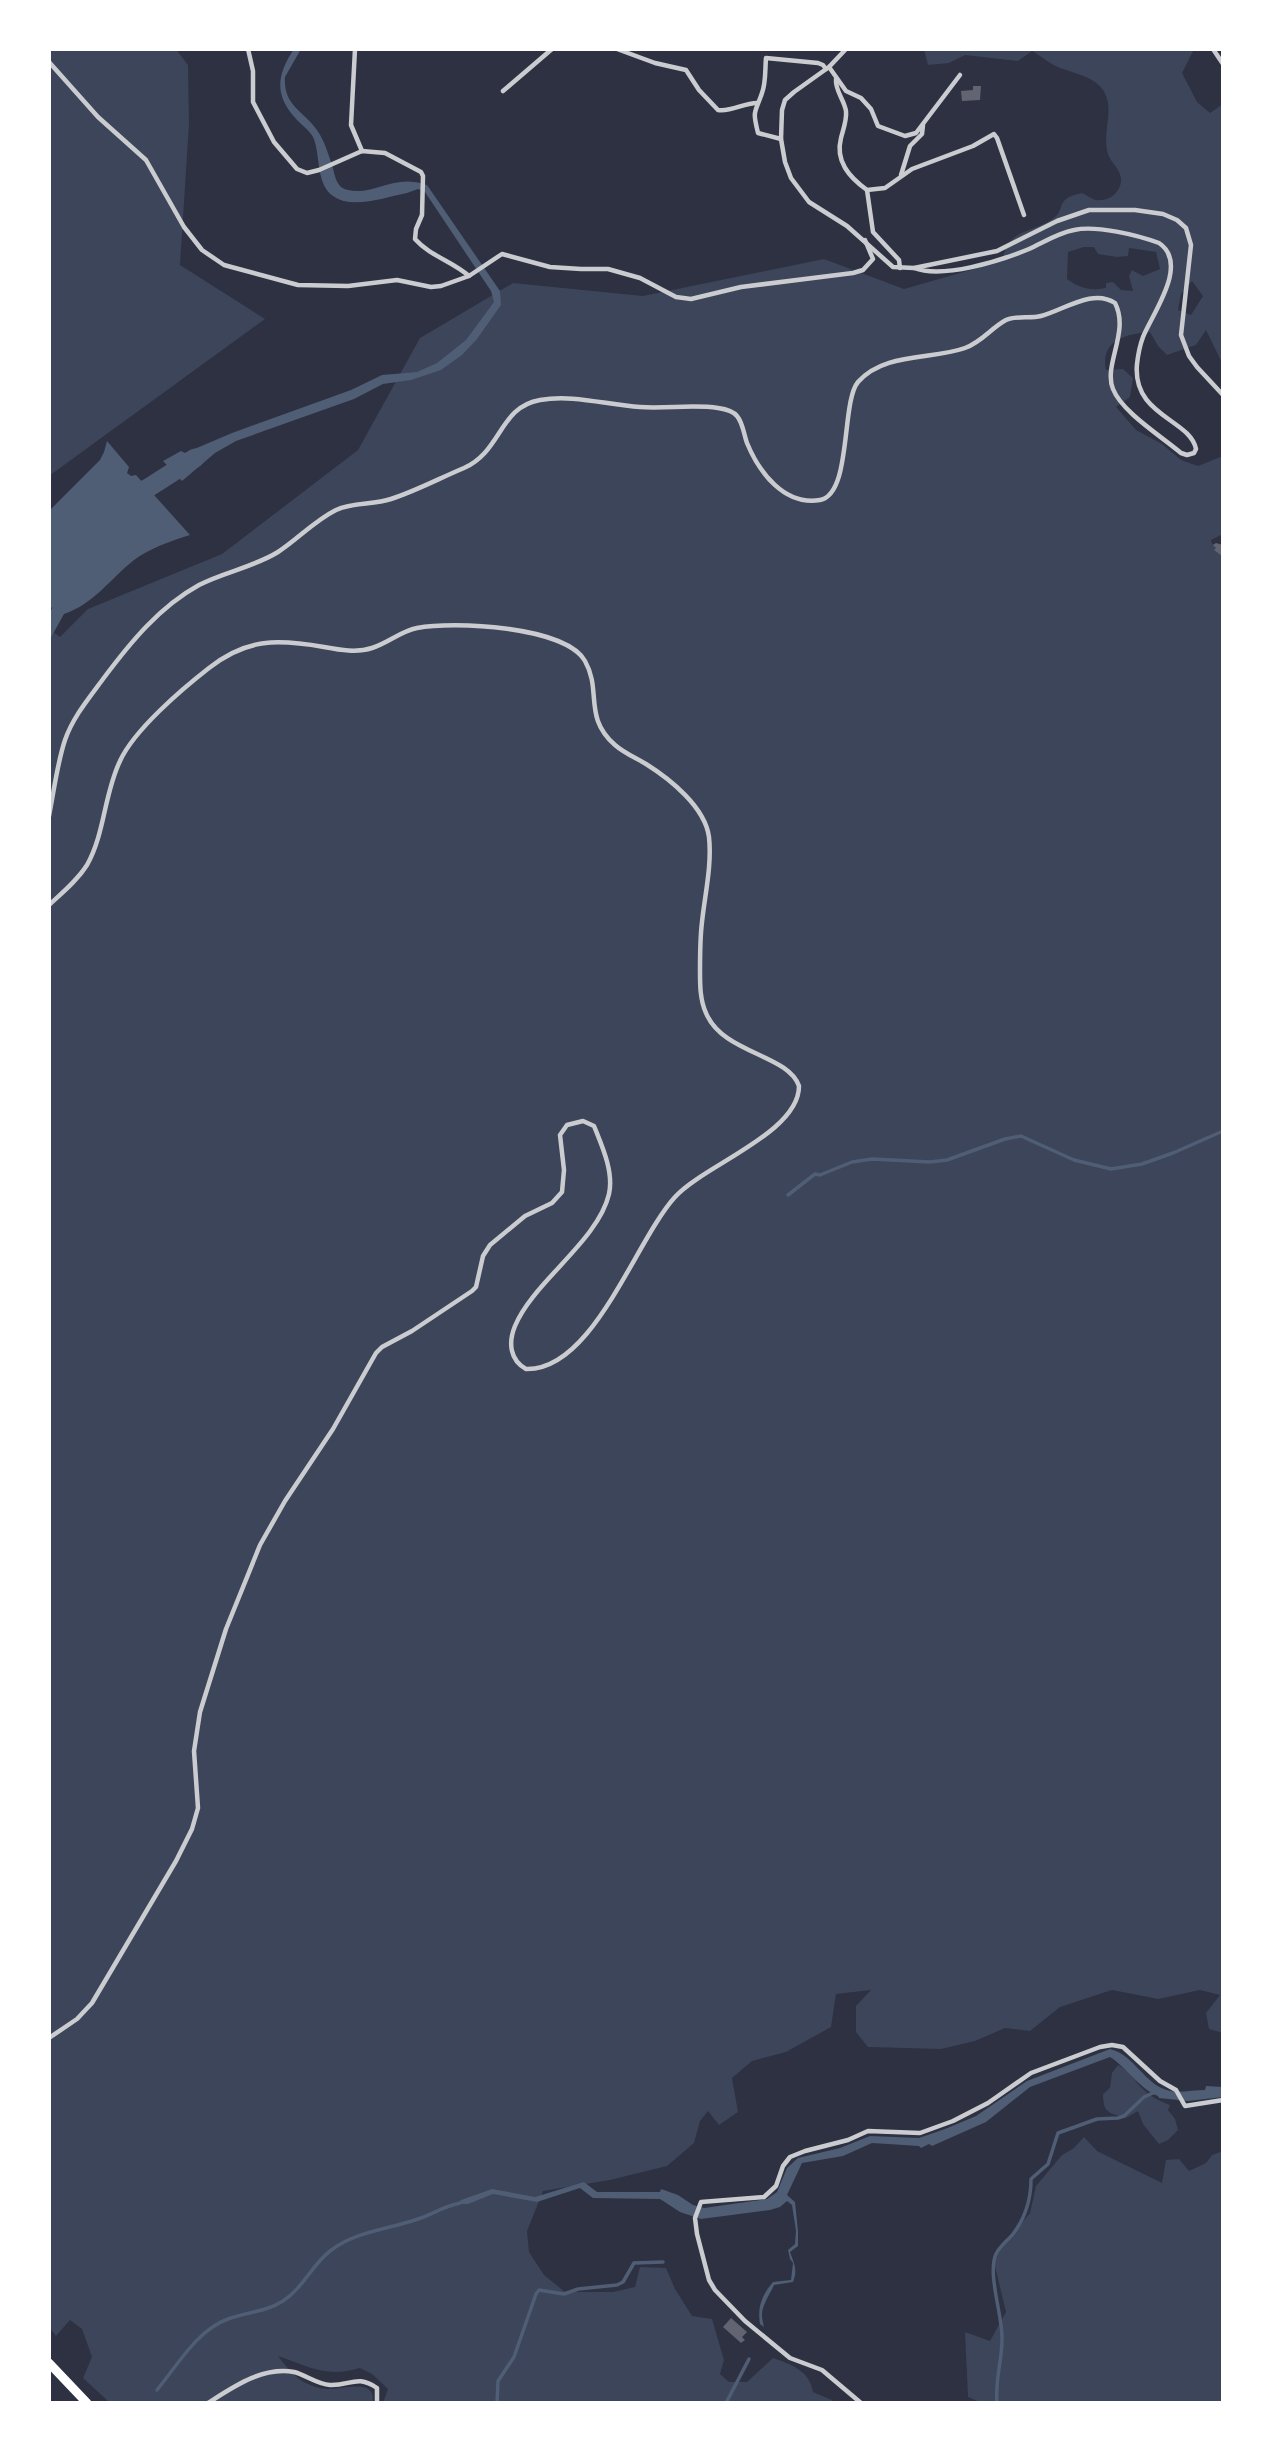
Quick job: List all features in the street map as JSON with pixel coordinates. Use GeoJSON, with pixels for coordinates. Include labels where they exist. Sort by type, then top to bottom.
{"type":"FeatureCollection","features":[{"type":"Feature","properties":{"kind":"highway"},"geometry":{"type":"LineString","coordinates":[[49,2363],[87,2403]]}},
{"type":"Feature","properties":{"kind":"street"},"geometry":{"type":"LineString","coordinates":[[248,49],[253,71],[253,102],[274,142],[296,169],[307,173],[319,170],[362,151],[384,153],[421,172],[422,215],[415,239],[422,247],[459,267],[468,275]]}},
{"type":"Feature","properties":{"kind":"street"},"geometry":{"type":"LineString","coordinates":[[355,49],[351,125],[362,151]]}},
{"type":"Feature","properties":{"kind":"street"},"geometry":{"type":"LineString","coordinates":[[503,91],[552,49]]}},
{"type":"Feature","properties":{"kind":"street"},"geometry":{"type":"LineString","coordinates":[[617,49],[655,63],[686,70],[699,90],[719,110],[729,110],[743,103],[757,103]]}},
{"type":"Feature","properties":{"kind":"street"},"geometry":{"type":"LineString","coordinates":[[846,49],[828,68],[785,100],[782,110],[785,162],[798,190],[809,202],[865,240],[893,267],[900,268],[914,268],[997,251],[1057,221],[1089,210],[1126,209],[1172,217],[1186,227],[1191,239],[1191,260],[1181,335],[1197,368],[1223,395]]}},
{"type":"Feature","properties":{"kind":"street"},"geometry":{"type":"LineString","coordinates":[[1213,49],[1223,64]]}},
{"type":"Feature","properties":{"kind":"street"},"geometry":{"type":"LineString","coordinates":[[782,139],[758,133],[754,111],[763,93],[766,58],[818,64],[828,68],[846,91],[860,98],[872,109],[875,122],[884,130],[905,136],[916,133],[960,75]]}},
{"type":"Feature","properties":{"kind":"street"},"geometry":{"type":"LineString","coordinates":[[49,62],[99,117],[146,160],[184,227],[202,250],[224,265],[298,285],[348,285],[397,280],[431,287],[441,286],[475,272],[502,254],[550,267],[608,269],[640,278],[676,297],[691,299],[741,287],[813,280],[863,270],[873,259],[865,240]]}},
{"type":"Feature","properties":{"kind":"street"},"geometry":{"type":"LineString","coordinates":[[836,78],[836,88],[846,110],[839,145],[840,161],[844,169],[867,190],[873,232],[899,260],[900,268]]}},
{"type":"Feature","properties":{"kind":"street"},"geometry":{"type":"LineString","coordinates":[[901,175],[910,146],[922,134],[923,124]]}},
{"type":"Feature","properties":{"kind":"street"},"geometry":{"type":"LineString","coordinates":[[867,190],[885,188],[901,175],[973,146],[994,134],[1010,170],[1024,215]]}},
{"type":"Feature","properties":{"kind":"street"},"geometry":{"type":"LineString","coordinates":[[49,816],[62,753],[74,720],[122,653],[166,608],[202,584],[278,552],[334,511],[388,500],[475,462],[497,440],[514,412],[529,402],[568,398],[640,407],[709,407],[731,411],[738,417],[753,457],[779,489],[794,496],[821,499],[830,494],[839,476],[853,389],[866,375],[900,361],[964,349],[983,339],[1010,318],[1039,317],[1082,301],[1107,298],[1115,303],[1120,319],[1111,377],[1115,393],[1137,417],[1181,453],[1195,453],[1192,439],[1149,402],[1138,380],[1137,361],[1140,347],[1169,281],[1168,256],[1163,246],[1151,240],[1121,233],[1080,229],[1053,237],[1018,253],[969,267],[936,272],[923,272],[914,268]]}},
{"type":"Feature","properties":{"kind":"street"},"geometry":{"type":"LineString","coordinates":[[49,905],[80,875],[91,857],[114,776],[128,746],[183,691],[223,657],[248,645],[275,641],[343,650],[370,649],[414,628],[430,626],[484,627],[530,632],[567,644],[579,652],[590,672],[593,709],[605,733],[614,744],[672,783],[700,814],[709,836],[700,954],[701,995],[706,1014],[726,1038],[781,1066],[794,1076],[798,1081],[799,1094],[794,1107],[781,1121],[677,1195],[658,1219],[594,1325],[564,1356],[541,1368],[526,1369],[515,1360],[511,1343],[512,1333],[521,1314],[587,1233],[601,1213],[610,1193],[610,1174],[594,1126],[583,1121],[567,1125],[560,1135],[564,1170],[563,1187],[558,1198],[525,1216],[490,1245],[483,1256],[476,1287],[472,1291],[376,1353],[321,1448],[269,1527],[233,1610],[200,1712],[194,1751],[198,1808],[183,1849],[92,2003],[77,2019],[49,2038]]}},
{"type":"Feature","properties":{"kind":"street"},"geometry":{"type":"LineString","coordinates":[[862,2403],[822,2370],[790,2358],[715,2290],[700,2252],[695,2218],[701,2202],[764,2197],[776,2186],[783,2166],[790,2157],[869,2131],[920,2133],[954,2121],[988,2103],[1031,2073],[1100,2047],[1123,2047],[1160,2081],[1176,2090],[1185,2106],[1223,2100]]}},
{"type":"Feature","properties":{"kind":"street"},"geometry":{"type":"LineString","coordinates":[[208,2403],[235,2386],[267,2373],[286,2371],[332,2385],[355,2380],[367,2381],[377,2388],[377,2403]]}},
{"type":"Feature","properties":{"kind":"shaded area"},"geometry":{"type":"Polygon","coordinates":[[[49,49],[176,49],[188,65],[189,124],[180,265],[265,319],[49,476],[49,49]]]}},
{"type":"Feature","properties":{"kind":"shaded area"},"geometry":{"type":"Polygon","coordinates":[[[294,49],[301,49],[285,77],[287,95],[319,134],[338,184],[344,189],[358,191],[404,182],[427,185],[500,291],[501,305],[477,339],[462,355],[441,370],[411,380],[383,384],[354,399],[236,441],[215,453],[182,481],[163,461],[181,451],[185,453],[351,390],[382,375],[417,372],[437,363],[466,340],[494,302],[491,291],[425,192],[418,189],[379,199],[350,202],[333,196],[327,190],[323,184],[313,137],[290,112],[281,94],[281,77],[294,49]]]}},
{"type":"Feature","properties":{"kind":"shaded area"},"geometry":{"type":"Polygon","coordinates":[[[924,49],[1194,49],[1182,73],[1197,102],[1210,113],[1223,104],[1223,365],[1206,330],[1196,345],[1167,355],[1150,332],[1124,337],[1111,345],[1105,360],[1106,370],[1123,369],[1133,378],[1130,397],[1116,407],[1136,430],[1162,444],[1181,460],[1198,466],[1223,456],[1223,534],[1211,540],[1212,544],[1223,548],[1223,2033],[1209,2029],[1206,2013],[1220,1995],[1200,1990],[1158,1999],[1112,1990],[1060,2007],[1030,2031],[1005,2028],[975,2041],[941,2049],[868,2047],[856,2032],[856,2006],[871,1990],[836,1994],[831,2027],[786,2052],[752,2061],[732,2078],[738,2112],[719,2125],[708,2111],[700,2121],[694,2143],[667,2166],[610,2180],[543,2191],[527,2231],[529,2252],[544,2275],[565,2292],[613,2292],[635,2287],[640,2267],[666,2268],[692,2316],[712,2319],[724,2360],[720,2374],[729,2382],[747,2382],[773,2358],[799,2369],[808,2379],[813,2392],[832,2400],[833,2403],[383,2403],[388,2389],[372,2374],[360,2368],[328,2371],[278,2356],[294,2375],[306,2383],[325,2389],[364,2387],[372,2395],[372,2403],[110,2403],[83,2378],[92,2357],[82,2329],[70,2320],[56,2336],[49,2327],[49,629],[60,637],[88,609],[222,554],[358,450],[420,338],[513,283],[643,296],[824,259],[904,289],[1002,261],[1005,250],[1014,237],[1051,220],[1067,198],[1082,193],[1101,200],[1117,191],[1121,178],[1106,146],[1108,105],[1099,85],[1084,76],[1056,66],[1032,51],[1018,61],[965,55],[949,63],[928,65],[924,49]],[[1094,247],[1068,252],[1067,279],[1085,288],[1106,288],[1106,283],[1113,282],[1121,290],[1133,291],[1129,276],[1132,270],[1143,276],[1160,269],[1156,252],[1129,248],[1128,256],[1117,257],[1098,254],[1094,247]],[[1192,281],[1181,294],[1178,310],[1191,315],[1203,296],[1192,281]]]}},
{"type":"Feature","properties":{"kind":"shaded area"},"geometry":{"type":"Polygon","coordinates":[[[107,441],[129,467],[127,473],[136,475],[190,535],[154,548],[134,560],[93,598],[64,614],[49,641],[49,614],[52,608],[49,605],[49,511],[100,460],[107,441]]]}},
{"type":"Feature","properties":{"kind":"shaded area"},"geometry":{"type":"Polygon","coordinates":[[[1110,2049],[1126,2057],[1161,2088],[1178,2092],[1205,2090],[1206,2086],[1223,2087],[1223,2097],[1188,2101],[1159,2098],[1110,2057],[1030,2087],[986,2122],[932,2146],[929,2144],[921,2148],[872,2143],[843,2156],[802,2163],[787,2195],[795,2202],[798,2231],[798,2246],[790,2252],[795,2267],[795,2274],[793,2282],[774,2285],[762,2311],[764,2327],[760,2324],[759,2312],[766,2292],[773,2282],[791,2280],[793,2263],[788,2250],[795,2244],[796,2231],[792,2205],[787,2201],[770,2210],[701,2219],[680,2212],[660,2199],[593,2198],[580,2188],[537,2202],[493,2194],[468,2204],[458,2204],[461,2200],[492,2189],[535,2197],[584,2182],[597,2192],[660,2192],[661,2189],[704,2208],[767,2199],[777,2192],[787,2168],[798,2158],[840,2148],[870,2136],[919,2138],[945,2129],[976,2116],[1027,2081],[1110,2049]]]}},
{"type":"Feature","properties":{"kind":"shaded area"},"geometry":{"type":"Polygon","coordinates":[[[1118,2065],[1150,2095],[1170,2105],[1168,2110],[1175,2119],[1178,2130],[1168,2140],[1159,2144],[1143,2124],[1138,2111],[1126,2118],[1106,2109],[1103,2094],[1110,2088],[1112,2073],[1118,2065]]]}},
{"type":"Feature","properties":{"kind":"shaded area"},"geometry":{"type":"Polygon","coordinates":[[[1084,2137],[1097,2151],[1162,2183],[1166,2160],[1179,2159],[1189,2171],[1206,2163],[1212,2155],[1223,2151],[1223,2403],[982,2403],[968,2397],[965,2332],[990,2341],[1006,2312],[993,2258],[1030,2213],[1036,2186],[1062,2155],[1074,2148],[1084,2137]]]}},
{"type":"Feature","properties":{"kind":"building"},"geometry":{"type":"Polygon","coordinates":[[[973,86],[981,86],[980,100],[962,101],[961,91],[973,90],[973,86]]]}},
{"type":"Feature","properties":{"kind":"building"},"geometry":{"type":"Polygon","coordinates":[[[1213,545],[1223,545],[1222,556],[1214,550],[1216,548],[1213,545]]]}},
{"type":"Feature","properties":{"kind":"building"},"geometry":{"type":"Polygon","coordinates":[[[731,2318],[747,2332],[741,2343],[723,2327],[731,2318]]]}},
{"type":"Feature","properties":{"kind":"waterway"},"geometry":{"type":"LineString","coordinates":[[125,500],[195,458]]}},
{"type":"Feature","properties":{"kind":"waterway"},"geometry":{"type":"LineString","coordinates":[[788,1195],[815,1174],[820,1175],[852,1162],[872,1159],[930,1162],[947,1160],[1021,1136],[1074,1160],[1111,1169],[1142,1164],[1223,1131]]}},
{"type":"Feature","properties":{"kind":"waterway"},"geometry":{"type":"LineString","coordinates":[[997,2403],[1002,2339],[994,2284],[994,2262],[997,2251],[1018,2228],[1024,2215],[1029,2201],[1031,2179],[1048,2164],[1058,2133],[1097,2119],[1124,2116],[1144,2097],[1153,2093]]}},
{"type":"Feature","properties":{"kind":"waterway"},"geometry":{"type":"LineString","coordinates":[[157,2390],[188,2350],[207,2331],[228,2319],[283,2301],[324,2257],[339,2245],[360,2235],[415,2220],[460,2203]]}},
{"type":"Feature","properties":{"kind":"waterway"},"geometry":{"type":"LineString","coordinates":[[497,2403],[498,2381],[514,2357],[539,2290],[564,2294],[578,2289],[617,2285],[623,2282],[634,2263],[663,2262]]}},
{"type":"Feature","properties":{"kind":"waterway"},"geometry":{"type":"LineString","coordinates":[[726,2403],[749,2359]]}}]}
